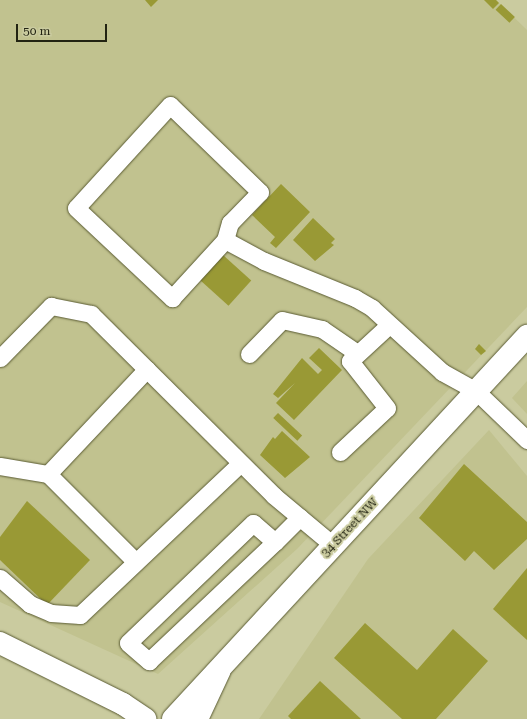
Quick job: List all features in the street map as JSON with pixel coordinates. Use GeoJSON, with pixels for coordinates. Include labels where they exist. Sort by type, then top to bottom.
{"type":"FeatureCollection","features":[{"type":"Feature","properties":{"kind":"main road","name":"34 Street NW"},"geometry":{"type":"LineString","coordinates":[[173,719],[220,670],[527,336]]}},
{"type":"Feature","properties":{"kind":"main road"},"geometry":{"type":"LineString","coordinates":[[0,643],[123,704],[145,719]]}},
{"type":"Feature","properties":{"kind":"main road"},"geometry":{"type":"LineString","coordinates":[[198,719],[220,670]]}},
{"type":"Feature","properties":{"kind":"street"},"geometry":{"type":"LineString","coordinates":[[170,105],[260,192],[230,222],[225,240],[172,298],[76,208],[170,105]]}},
{"type":"Feature","properties":{"kind":"street"},"geometry":{"type":"LineString","coordinates":[[225,240],[264,261],[355,298],[390,325],[442,372],[476,391],[527,440]]}},
{"type":"Feature","properties":{"kind":"street"},"geometry":{"type":"LineString","coordinates":[[0,358],[51,306],[91,314],[241,463],[334,546]]}},
{"type":"Feature","properties":{"kind":"street"},"geometry":{"type":"LineString","coordinates":[[249,354],[282,320],[322,329],[357,353]]}},
{"type":"Feature","properties":{"kind":"street"},"geometry":{"type":"LineString","coordinates":[[340,452],[387,408],[350,361],[357,353],[390,325]]}},
{"type":"Feature","properties":{"kind":"street"},"geometry":{"type":"LineString","coordinates":[[48,474],[147,370]]}},
{"type":"Feature","properties":{"kind":"street"},"geometry":{"type":"LineString","coordinates":[[0,578],[30,604],[51,613],[80,615],[241,463]]}},
{"type":"Feature","properties":{"kind":"street"},"geometry":{"type":"LineString","coordinates":[[0,466],[48,474],[136,562]]}},
{"type":"Feature","properties":{"kind":"street"},"geometry":{"type":"LineString","coordinates":[[275,542],[253,523],[128,643],[149,661],[275,542],[300,517]]}},
{"type":"Feature","properties":{"kind":"shaded area"},"geometry":{"type":"Polygon","coordinates":[[[0,0],[496,0],[527,30],[527,307],[297,549],[158,674],[0,602],[0,0]]]}},
{"type":"Feature","properties":{"kind":"shaded area"},"geometry":{"type":"Polygon","coordinates":[[[527,381],[527,414],[512,398],[527,381]]]}},
{"type":"Feature","properties":{"kind":"shaded area"},"geometry":{"type":"Polygon","coordinates":[[[489,430],[527,476],[527,719],[259,719],[368,559],[489,430]]]}},
{"type":"Feature","properties":{"kind":"building"},"geometry":{"type":"Polygon","coordinates":[[[145,0],[158,0],[151,7],[145,0]]]}},
{"type":"Feature","properties":{"kind":"building"},"geometry":{"type":"Polygon","coordinates":[[[484,0],[496,0],[499,3],[493,9],[484,0]]]}},
{"type":"Feature","properties":{"kind":"building"},"geometry":{"type":"Polygon","coordinates":[[[501,4],[515,17],[509,23],[496,10],[501,4]]]}},
{"type":"Feature","properties":{"kind":"building"},"geometry":{"type":"Polygon","coordinates":[[[281,184],[310,212],[276,248],[270,243],[275,237],[252,215],[281,184]]]}},
{"type":"Feature","properties":{"kind":"building"},"geometry":{"type":"Polygon","coordinates":[[[313,218],[335,239],[331,243],[334,245],[315,261],[293,240],[313,218]]]}},
{"type":"Feature","properties":{"kind":"building"},"geometry":{"type":"Polygon","coordinates":[[[223,255],[251,280],[228,306],[200,280],[223,255]]]}},
{"type":"Feature","properties":{"kind":"building"},"geometry":{"type":"Polygon","coordinates":[[[479,344],[486,351],[481,355],[475,349],[479,344]]]}},
{"type":"Feature","properties":{"kind":"building"},"geometry":{"type":"Polygon","coordinates":[[[319,348],[342,370],[294,420],[276,403],[295,383],[278,398],[273,394],[302,358],[318,374],[322,370],[309,358],[319,348]]]}},
{"type":"Feature","properties":{"kind":"building"},"geometry":{"type":"Polygon","coordinates":[[[278,413],[302,436],[297,441],[273,418],[278,413]]]}},
{"type":"Feature","properties":{"kind":"building"},"geometry":{"type":"Polygon","coordinates":[[[282,431],[310,457],[285,478],[260,455],[273,437],[275,439],[282,431]]]}},
{"type":"Feature","properties":{"kind":"building"},"geometry":{"type":"Polygon","coordinates":[[[464,464],[527,522],[527,539],[494,570],[474,551],[465,561],[419,518],[464,464]]]}},
{"type":"Feature","properties":{"kind":"building"},"geometry":{"type":"Polygon","coordinates":[[[27,501],[90,560],[47,605],[0,560],[0,537],[27,501]]]}},
{"type":"Feature","properties":{"kind":"building"},"geometry":{"type":"Polygon","coordinates":[[[527,568],[527,640],[493,609],[527,568]]]}},
{"type":"Feature","properties":{"kind":"building"},"geometry":{"type":"Polygon","coordinates":[[[365,623],[417,670],[453,629],[488,661],[436,719],[402,719],[334,658],[365,623]]]}},
{"type":"Feature","properties":{"kind":"building"},"geometry":{"type":"Polygon","coordinates":[[[320,681],[361,719],[291,719],[288,716],[320,681]]]}}]}
